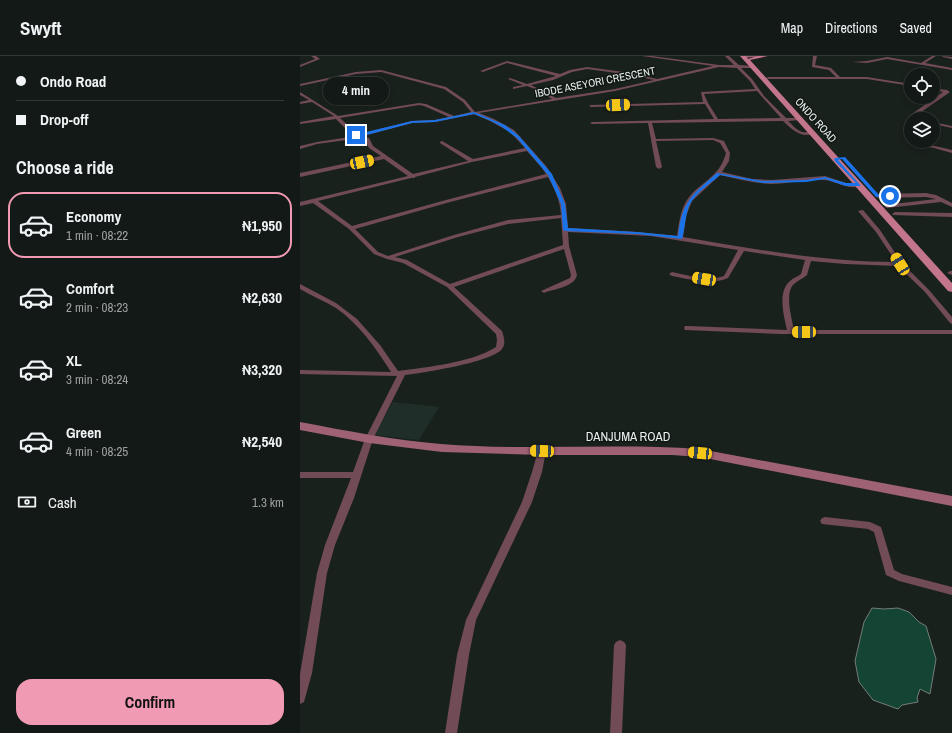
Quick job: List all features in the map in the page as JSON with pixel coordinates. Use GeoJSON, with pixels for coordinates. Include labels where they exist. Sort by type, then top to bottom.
{"type":"FeatureCollection","features":[{"type":"Feature","properties":{"kind":"main road"},"geometry":{"type":"LineString","coordinates":[[748,59],[765,56]]}},
{"type":"Feature","properties":{"kind":"main road","name":"ONDO ROAD"},"geometry":{"type":"LineString","coordinates":[[748,59],[839,158],[859,185],[952,288]]}},
{"type":"Feature","properties":{"kind":"main road","name":"ONDO ROAD"},"geometry":{"type":"LineString","coordinates":[[766,78],[813,133],[878,196],[912,232]]}},
{"type":"Feature","properties":{"kind":"street"},"geometry":{"type":"LineString","coordinates":[[300,66],[318,59],[313,56]]}},
{"type":"Feature","properties":{"kind":"street"},"geometry":{"type":"LineString","coordinates":[[644,56],[719,66],[737,66],[748,59],[760,56]]}},
{"type":"Feature","properties":{"kind":"street"},"geometry":{"type":"LineString","coordinates":[[727,56],[751,80],[783,120],[797,132],[813,133]]}},
{"type":"Feature","properties":{"kind":"street"},"geometry":{"type":"LineString","coordinates":[[814,56],[813,66],[830,69],[839,78]]}},
{"type":"Feature","properties":{"kind":"street"},"geometry":{"type":"LineString","coordinates":[[922,64],[934,56]]}},
{"type":"Feature","properties":{"kind":"street"},"geometry":{"type":"LineString","coordinates":[[944,56],[952,58]]}},
{"type":"Feature","properties":{"kind":"street"},"geometry":{"type":"LineString","coordinates":[[854,62],[867,62],[887,58],[952,69]]}},
{"type":"Feature","properties":{"kind":"street"},"geometry":{"type":"LineString","coordinates":[[482,71],[507,62],[558,75]]}},
{"type":"Feature","properties":{"kind":"street","name":"IBODE ASEYORI CRESCENT"},"geometry":{"type":"LineString","coordinates":[[300,148],[317,143],[359,136],[412,122],[454,118],[474,113],[608,91],[719,66]]}},
{"type":"Feature","properties":{"kind":"street"},"geometry":{"type":"LineString","coordinates":[[514,88],[558,75],[591,68],[634,74],[658,80]]}},
{"type":"Feature","properties":{"kind":"street"},"geometry":{"type":"LineString","coordinates":[[300,85],[356,73],[381,71],[445,88],[464,101],[474,113],[492,120],[512,131],[529,149],[551,177],[563,204],[566,246],[574,275],[573,279],[568,282],[544,291]]}},
{"type":"Feature","properties":{"kind":"street"},"geometry":{"type":"LineString","coordinates":[[751,80],[766,78],[867,78],[904,84]]}},
{"type":"Feature","properties":{"kind":"street"},"geometry":{"type":"LineString","coordinates":[[510,79],[527,85],[555,99]]}},
{"type":"Feature","properties":{"kind":"street"},"geometry":{"type":"LineString","coordinates":[[717,120],[706,103],[702,93],[758,90]]}},
{"type":"Feature","properties":{"kind":"street"},"geometry":{"type":"LineString","coordinates":[[940,90],[952,93]]}},
{"type":"Feature","properties":{"kind":"street"},"geometry":{"type":"LineString","coordinates":[[918,112],[947,92]]}},
{"type":"Feature","properties":{"kind":"street"},"geometry":{"type":"LineString","coordinates":[[300,93],[337,117],[353,133],[367,139],[371,148],[413,177]]}},
{"type":"Feature","properties":{"kind":"street"},"geometry":{"type":"LineString","coordinates":[[300,103],[312,101]]}},
{"type":"Feature","properties":{"kind":"street"},"geometry":{"type":"LineString","coordinates":[[591,106],[706,103]]}},
{"type":"Feature","properties":{"kind":"street"},"geometry":{"type":"LineString","coordinates":[[300,123],[419,104],[425,105],[454,118]]}},
{"type":"Feature","properties":{"kind":"street"},"geometry":{"type":"LineString","coordinates":[[592,123],[800,119]]}},
{"type":"Feature","properties":{"kind":"street"},"geometry":{"type":"LineString","coordinates":[[650,122],[659,167]]}},
{"type":"Feature","properties":{"kind":"street"},"geometry":{"type":"LineString","coordinates":[[940,124],[952,127]]}},
{"type":"Feature","properties":{"kind":"street"},"geometry":{"type":"LineString","coordinates":[[653,140],[706,139],[722,142],[728,153],[725,164],[719,173],[693,196],[687,206],[680,238]]}},
{"type":"Feature","properties":{"kind":"street"},"geometry":{"type":"LineString","coordinates":[[442,142],[472,161]]}},
{"type":"Feature","properties":{"kind":"street"},"geometry":{"type":"LineString","coordinates":[[938,148],[952,152]]}},
{"type":"Feature","properties":{"kind":"street"},"geometry":{"type":"LineString","coordinates":[[300,204],[413,177],[472,161],[529,149]]}},
{"type":"Feature","properties":{"kind":"street"},"geometry":{"type":"LineString","coordinates":[[300,175],[385,157]]}},
{"type":"Feature","properties":{"kind":"street"},"geometry":{"type":"LineString","coordinates":[[719,173],[758,181],[806,181],[825,178],[846,185],[859,185]]}},
{"type":"Feature","properties":{"kind":"street"},"geometry":{"type":"LineString","coordinates":[[351,228],[455,199],[536,179],[551,177]]}},
{"type":"Feature","properties":{"kind":"street"},"geometry":{"type":"LineString","coordinates":[[878,196],[926,195],[952,204]]}},
{"type":"Feature","properties":{"kind":"street"},"geometry":{"type":"LineString","coordinates":[[888,206],[941,200]]}},
{"type":"Feature","properties":{"kind":"street"},"geometry":{"type":"LineString","coordinates":[[300,372],[399,374],[468,360],[493,352],[499,348],[501,340],[499,333],[449,286],[404,261],[389,258],[376,253],[351,228],[314,201]]}},
{"type":"Feature","properties":{"kind":"street"},"geometry":{"type":"LineString","coordinates":[[861,211],[878,231],[900,264],[927,291],[952,322]]}},
{"type":"Feature","properties":{"kind":"street"},"geometry":{"type":"LineString","coordinates":[[895,214],[952,215]]}},
{"type":"Feature","properties":{"kind":"street"},"geometry":{"type":"LineString","coordinates":[[389,258],[456,236],[508,222],[564,216]]}},
{"type":"Feature","properties":{"kind":"street"},"geometry":{"type":"LineString","coordinates":[[565,230],[637,233],[680,238],[808,259],[852,264],[900,264]]}},
{"type":"Feature","properties":{"kind":"street"},"geometry":{"type":"LineString","coordinates":[[449,286],[566,246]]}},
{"type":"Feature","properties":{"kind":"street"},"geometry":{"type":"LineString","coordinates":[[672,274],[704,279],[723,279],[742,249]]}},
{"type":"Feature","properties":{"kind":"street"},"geometry":{"type":"LineString","coordinates":[[791,332],[787,313],[787,289],[792,281],[804,275],[808,259]]}},
{"type":"Feature","properties":{"kind":"street"},"geometry":{"type":"LineString","coordinates":[[302,289],[338,307],[350,316],[383,353],[399,374]]}},
{"type":"Feature","properties":{"kind":"street"},"geometry":{"type":"LineString","coordinates":[[688,328],[791,332],[952,332]]}},
{"type":"Feature","properties":{"kind":"street"},"geometry":{"type":"LineString","coordinates":[[300,698],[314,634],[322,573],[330,545],[349,498],[369,439],[399,374]]}},
{"type":"Feature","properties":{"kind":"street","name":"DANJUMA ROAD"},"geometry":{"type":"LineString","coordinates":[[300,426],[369,439],[442,448],[542,451],[672,451],[700,453],[952,501]]}},
{"type":"Feature","properties":{"kind":"street"},"geometry":{"type":"LineString","coordinates":[[451,733],[463,655],[471,620],[526,502],[537,472],[542,451]]}},
{"type":"Feature","properties":{"kind":"street"},"geometry":{"type":"LineString","coordinates":[[300,475],[356,475]]}},
{"type":"Feature","properties":{"kind":"street"},"geometry":{"type":"LineString","coordinates":[[825,521],[870,526],[878,530],[890,572],[899,577],[952,591]]}},
{"type":"Feature","properties":{"kind":"street"},"geometry":{"type":"LineString","coordinates":[[616,733],[620,645]]}},
{"type":"Feature","properties":{"kind":"shaded area"},"geometry":{"type":"Polygon","coordinates":[[[393,402],[439,407],[419,440],[374,435],[393,402]]]}},
{"type":"Feature","properties":{"kind":"building"},"geometry":{"type":"Polygon","coordinates":[[[872,608],[898,608],[909,612],[919,622],[926,626],[936,659],[930,694],[920,689],[917,698],[918,702],[902,705],[898,709],[873,700],[859,682],[855,661],[864,622],[872,608]]]}},
{"type":"Feature","properties":{"kind":"route"},"geometry":{"type":"LineString","coordinates":[[356,135],[359,136],[372,133],[412,122],[431,122],[474,113],[492,120],[512,131],[550,175],[563,204],[565,230],[654,234],[680,238],[684,215],[693,196],[719,173],[746,180],[763,182],[806,181],[825,178],[846,185],[859,185],[835,159],[843,158],[878,196],[890,196]]}}]}
